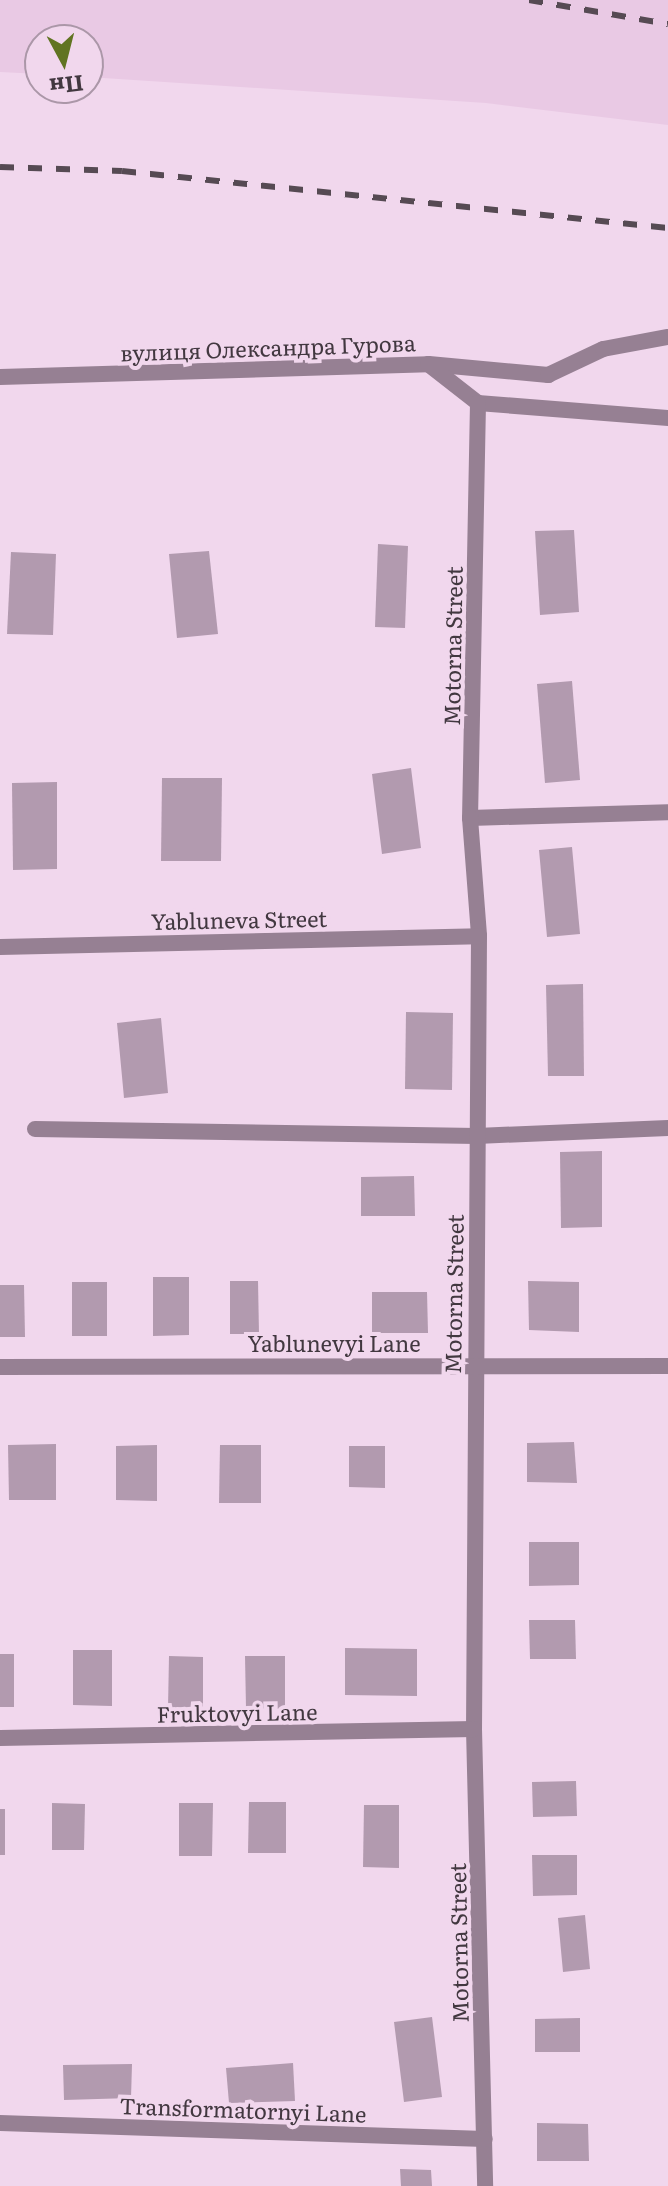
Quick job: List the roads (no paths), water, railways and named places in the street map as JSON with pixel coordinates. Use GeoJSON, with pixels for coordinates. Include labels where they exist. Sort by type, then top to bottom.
{"type":"FeatureCollection","features":[{"type":"Feature","properties":{"kind":"street"},"geometry":{"type":"LineString","coordinates":[[428,364],[548,375],[603,349],[668,337]]}},
{"type":"Feature","properties":{"kind":"street","name":"вулиця Олександра Гурова"},"geometry":{"type":"LineString","coordinates":[[0,377],[428,364],[478,403]]}},
{"type":"Feature","properties":{"kind":"street"},"geometry":{"type":"LineString","coordinates":[[478,403],[668,418]]}},
{"type":"Feature","properties":{"kind":"street","name":"Motorna Street"},"geometry":{"type":"LineString","coordinates":[[478,403],[470,818],[479,936],[474,1729],[485,2186]]}},
{"type":"Feature","properties":{"kind":"street"},"geometry":{"type":"LineString","coordinates":[[470,818],[668,812]]}},
{"type":"Feature","properties":{"kind":"street","name":"Yabluneva Street"},"geometry":{"type":"LineString","coordinates":[[0,947],[479,936]]}},
{"type":"Feature","properties":{"kind":"street"},"geometry":{"type":"LineString","coordinates":[[35,1129],[477,1136],[668,1128]]}},
{"type":"Feature","properties":{"kind":"street","name":"Yablunevyi Lane"},"geometry":{"type":"LineString","coordinates":[[0,1367],[668,1366]]}},
{"type":"Feature","properties":{"kind":"street","name":"Fruktovyi Lane"},"geometry":{"type":"LineString","coordinates":[[0,1738],[474,1729]]}},
{"type":"Feature","properties":{"kind":"street","name":"Transformatornyi Lane"},"geometry":{"type":"LineString","coordinates":[[0,2123],[485,2139]]}},
{"type":"Feature","properties":{"kind":"railway"},"geometry":{"type":"LineString","coordinates":[[529,0],[668,24]]}},
{"type":"Feature","properties":{"kind":"railway"},"geometry":{"type":"LineString","coordinates":[[0,167],[122,171],[668,228]]}}]}
